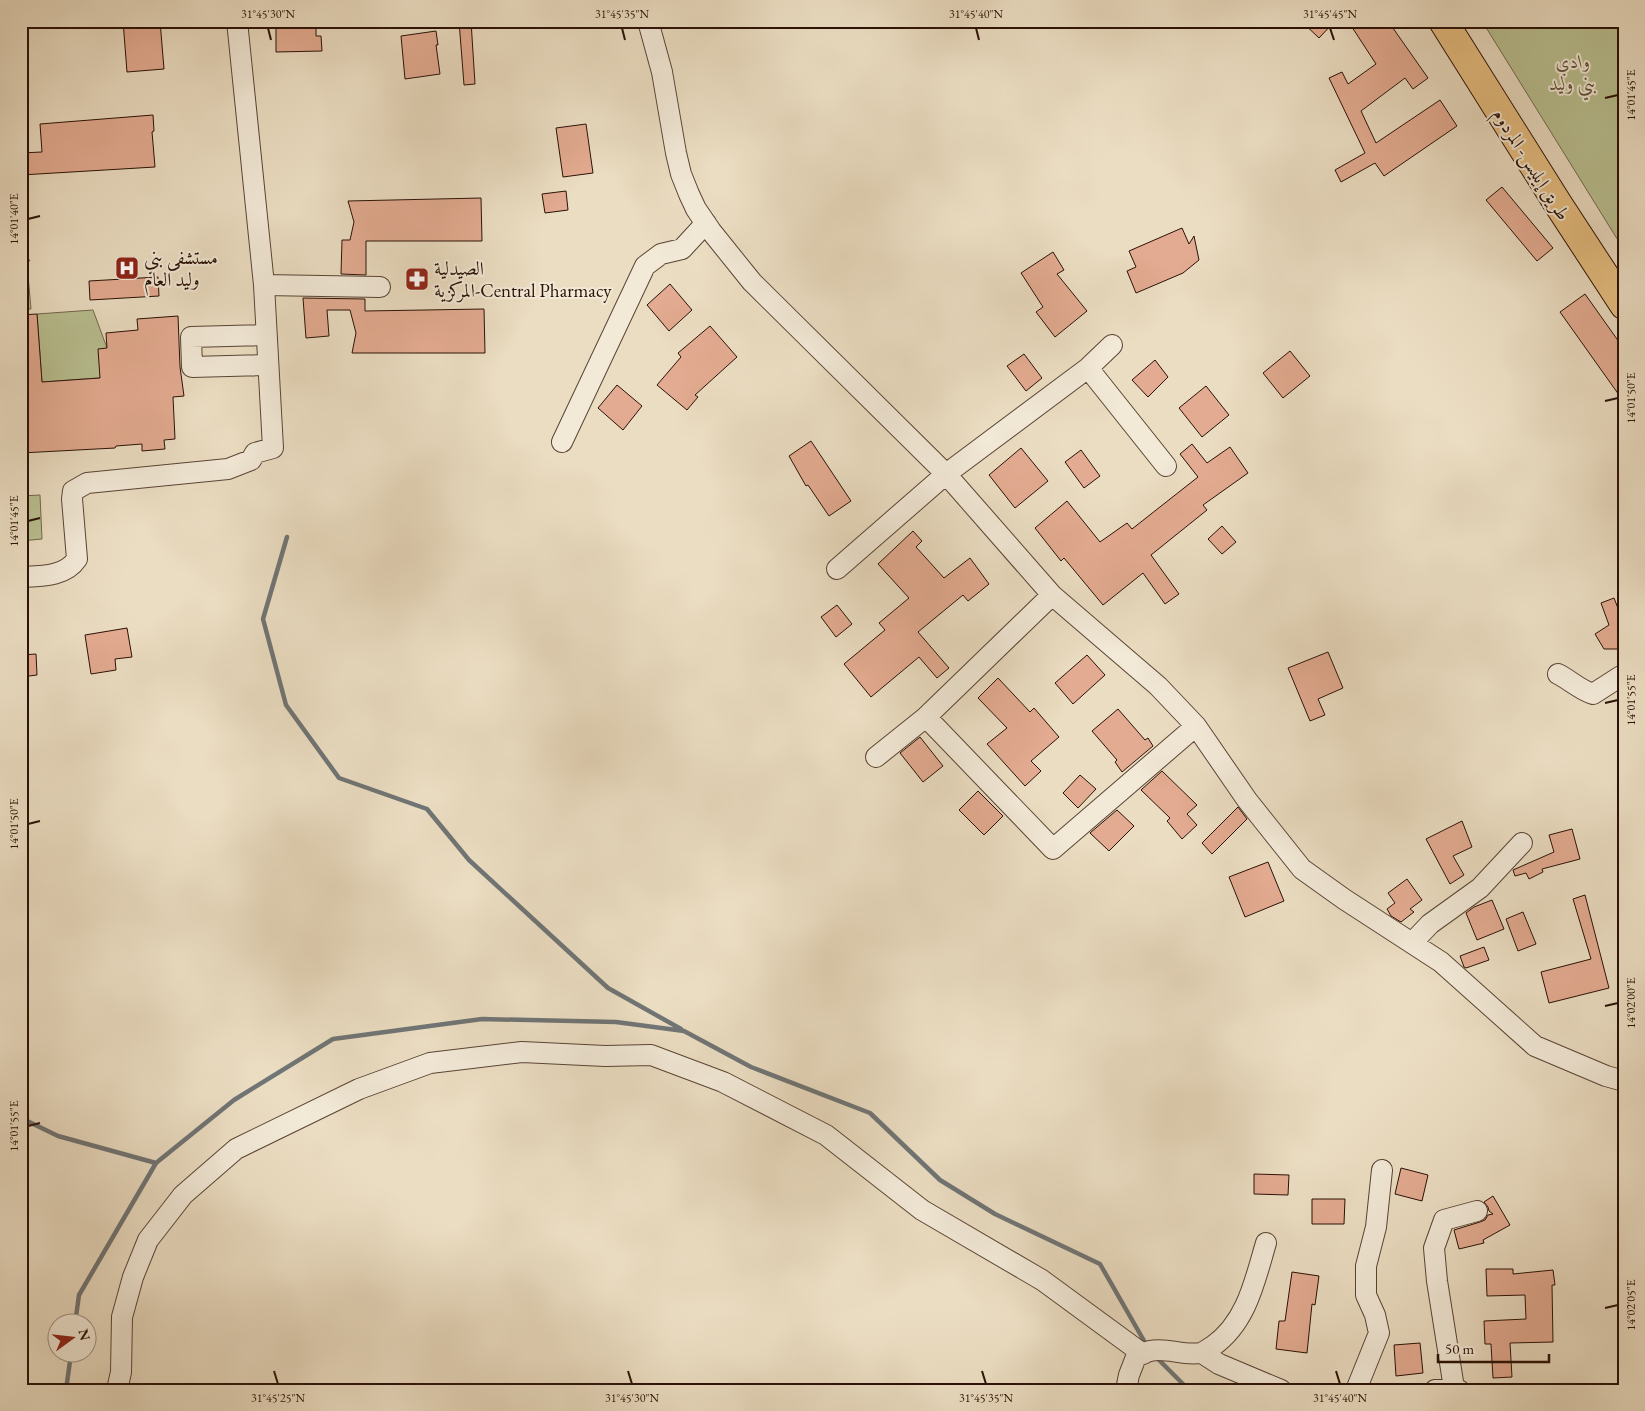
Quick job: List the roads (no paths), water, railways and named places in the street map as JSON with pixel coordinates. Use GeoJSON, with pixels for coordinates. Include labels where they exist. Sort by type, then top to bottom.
{"type":"FeatureCollection","features":[{"type":"Feature","properties":{"kind":"highway","name":"طريق إيليس- المردوم"},"geometry":{"type":"LineString","coordinates":[[1443,21],[1552,196],[1624,305]]}},
{"type":"Feature","properties":{"kind":"street"},"geometry":{"type":"LineString","coordinates":[[21,577],[59,573],[72,567],[78,559],[72,499],[73,492],[79,487],[87,483],[228,469],[251,460],[255,453],[273,448],[265,335],[264,285],[237,21]]}},
{"type":"Feature","properties":{"kind":"street"},"geometry":{"type":"LineString","coordinates":[[648,21],[662,72],[681,174],[696,209],[752,282],[946,474],[1052,595],[1158,686],[1196,726],[1247,800],[1302,869],[1442,962],[1535,1046],[1606,1076],[1624,1081]]}},
{"type":"Feature","properties":{"kind":"street"},"geometry":{"type":"LineString","coordinates":[[562,442],[646,266],[661,254],[682,249],[706,223]]}},
{"type":"Feature","properties":{"kind":"street"},"geometry":{"type":"LineString","coordinates":[[264,285],[380,288]]}},
{"type":"Feature","properties":{"kind":"street"},"geometry":{"type":"LineString","coordinates":[[265,335],[191,337],[192,367],[268,365]]}},
{"type":"Feature","properties":{"kind":"street"},"geometry":{"type":"LineString","coordinates":[[836,569],[946,474],[1088,368],[1112,344]]}},
{"type":"Feature","properties":{"kind":"street"},"geometry":{"type":"LineString","coordinates":[[1088,368],[1166,466]]}},
{"type":"Feature","properties":{"kind":"street"},"geometry":{"type":"LineString","coordinates":[[876,757],[926,717],[1052,595]]}},
{"type":"Feature","properties":{"kind":"street"},"geometry":{"type":"LineString","coordinates":[[1558,674],[1593,694],[1621,676],[1624,677]]}},
{"type":"Feature","properties":{"kind":"street"},"geometry":{"type":"LineString","coordinates":[[926,717],[1053,849],[1196,726]]}},
{"type":"Feature","properties":{"kind":"street"},"geometry":{"type":"LineString","coordinates":[[1412,943],[1430,924],[1480,888],[1522,843]]}},
{"type":"Feature","properties":{"kind":"street"},"geometry":{"type":"LineString","coordinates":[[117,1390],[121,1372],[122,1317],[132,1277],[148,1240],[183,1196],[236,1149],[360,1090],[430,1063],[522,1052],[605,1056],[651,1055],[723,1082],[826,1135],[922,1210],[1042,1280],[1140,1355]]}},
{"type":"Feature","properties":{"kind":"street"},"geometry":{"type":"LineString","coordinates":[[1356,1390],[1379,1333],[1375,1316],[1366,1295],[1366,1266],[1376,1227],[1382,1170]]}},
{"type":"Feature","properties":{"kind":"street"},"geometry":{"type":"LineString","coordinates":[[1450,1389],[1434,1248],[1444,1220],[1477,1211]]}},
{"type":"Feature","properties":{"kind":"street"},"geometry":{"type":"LineString","coordinates":[[1126,1390],[1129,1375],[1140,1355],[1150,1351],[1163,1350],[1185,1354],[1202,1352],[1218,1342],[1231,1328],[1252,1293],[1266,1243]]}},
{"type":"Feature","properties":{"kind":"street"},"geometry":{"type":"LineString","coordinates":[[1202,1352],[1218,1364],[1281,1390]]}},
{"type":"Feature","properties":{"kind":"waterway"},"geometry":{"type":"LineString","coordinates":[[287,537],[263,619],[286,705],[339,778],[427,809],[469,860],[608,988],[681,1029]]}},
{"type":"Feature","properties":{"kind":"waterway"},"geometry":{"type":"LineString","coordinates":[[76,1314],[79,1295],[156,1163],[234,1100],[333,1039],[482,1019],[616,1022],[684,1031],[751,1067],[870,1113],[940,1180],[995,1214],[1100,1264],[1147,1346]]}},
{"type":"Feature","properties":{"kind":"waterway"},"geometry":{"type":"LineString","coordinates":[[21,1118],[58,1136],[156,1163]]}},
{"type":"Feature","properties":{"kind":"waterway"},"geometry":{"type":"LineString","coordinates":[[1156,1357],[1189,1390]]}},
{"type":"Feature","properties":{"kind":"waterway"},"geometry":{"type":"LineString","coordinates":[[66,1390],[70,1364]]}},
{"type":"Feature","properties":{"kind":"place","name":"مستشفى بني وليد العام"},"geometry":{"type":"Point","coordinates":[127,268]}},
{"type":"Feature","properties":{"kind":"place","name":"الصيدلية المركزية-Central Pharmacy"},"geometry":{"type":"Point","coordinates":[417,279]}},
{"type":"Feature","properties":{"kind":"park label","name":"وادي بني وليد"},"geometry":{"type":"Point","coordinates":[1573,72]}}]}
